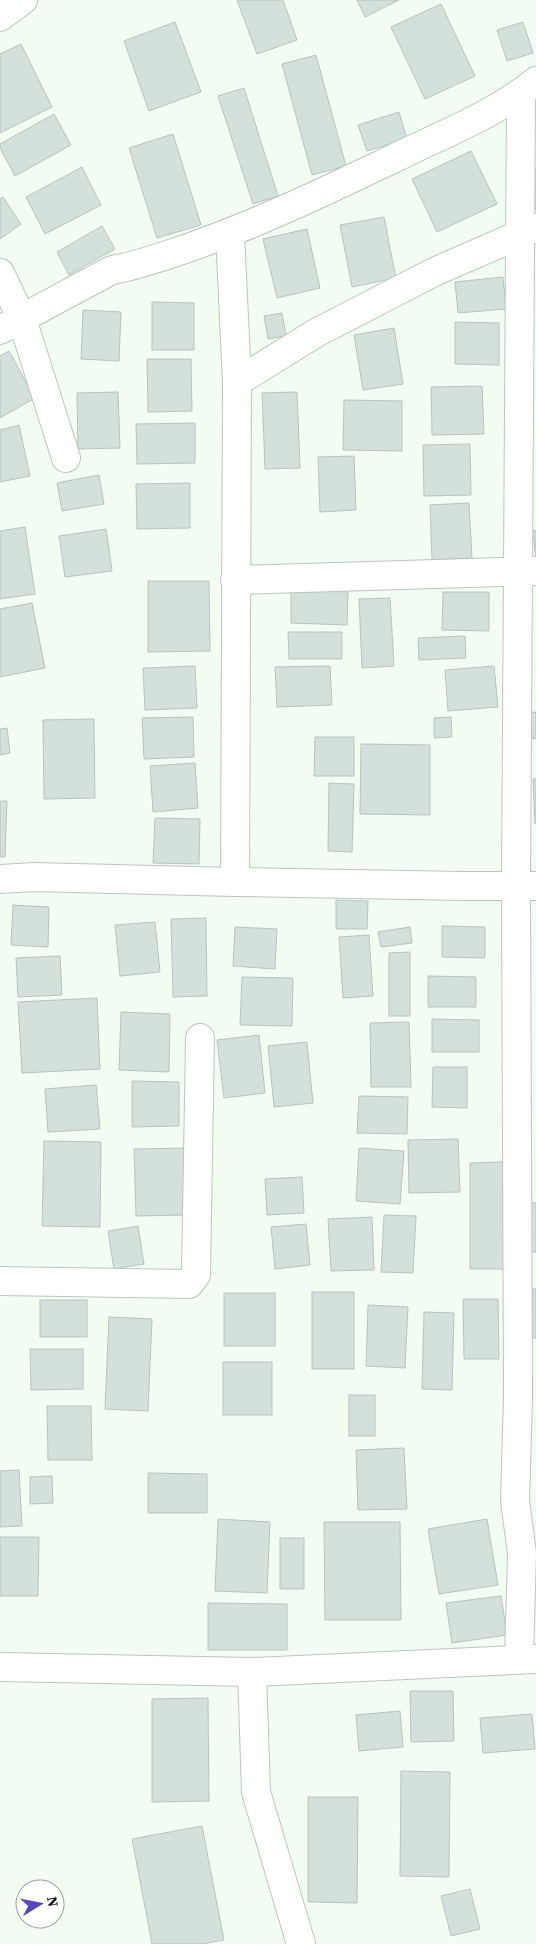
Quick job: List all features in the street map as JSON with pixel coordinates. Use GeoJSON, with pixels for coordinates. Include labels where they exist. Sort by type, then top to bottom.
{"type":"FeatureCollection","features":[{"type":"Feature","properties":{"kind":"street"},"geometry":{"type":"LineString","coordinates":[[0,16],[23,0]]}},
{"type":"Feature","properties":{"kind":"street"},"geometry":{"type":"LineString","coordinates":[[0,1667],[252,1672],[527,1659],[522,1553],[515,1501],[526,886],[528,87]]}},
{"type":"Feature","properties":{"kind":"street"},"geometry":{"type":"LineString","coordinates":[[11,325],[112,270],[131,267],[230,233],[390,160],[478,118],[528,87]]}},
{"type":"Feature","properties":{"kind":"street"},"geometry":{"type":"LineString","coordinates":[[237,382],[316,333],[434,272],[528,231]]}},
{"type":"Feature","properties":{"kind":"street"},"geometry":{"type":"LineString","coordinates":[[230,233],[237,382],[235,882]]}},
{"type":"Feature","properties":{"kind":"street"},"geometry":{"type":"LineString","coordinates":[[0,273],[11,325],[66,458]]}},
{"type":"Feature","properties":{"kind":"street"},"geometry":{"type":"LineString","coordinates":[[235,580],[527,572]]}},
{"type":"Feature","properties":{"kind":"street"},"geometry":{"type":"LineString","coordinates":[[0,879],[34,877],[526,886]]}},
{"type":"Feature","properties":{"kind":"street"},"geometry":{"type":"LineString","coordinates":[[0,1282],[189,1284],[196,1275],[200,1038]]}},
{"type":"Feature","properties":{"kind":"street"},"geometry":{"type":"LineString","coordinates":[[252,1672],[256,1792],[302,1944]]}},
{"type":"Feature","properties":{"kind":"building"},"geometry":{"type":"Polygon","coordinates":[[[237,0],[283,0],[297,40],[257,54],[237,0]]]}},
{"type":"Feature","properties":{"kind":"building"},"geometry":{"type":"Polygon","coordinates":[[[357,0],[399,0],[365,17],[357,0]]]}},
{"type":"Feature","properties":{"kind":"building"},"geometry":{"type":"Polygon","coordinates":[[[441,4],[475,76],[425,99],[391,27],[441,4]]]}},
{"type":"Feature","properties":{"kind":"building"},"geometry":{"type":"Polygon","coordinates":[[[175,22],[201,92],[149,111],[124,41],[175,22]]]}},
{"type":"Feature","properties":{"kind":"building"},"geometry":{"type":"Polygon","coordinates":[[[523,22],[533,53],[507,61],[497,30],[523,22]]]}},
{"type":"Feature","properties":{"kind":"building"},"geometry":{"type":"Polygon","coordinates":[[[21,44],[52,107],[0,133],[0,54],[21,44]]]}},
{"type":"Feature","properties":{"kind":"building"},"geometry":{"type":"Polygon","coordinates":[[[316,55],[346,166],[312,175],[282,64],[316,55]]]}},
{"type":"Feature","properties":{"kind":"building"},"geometry":{"type":"Polygon","coordinates":[[[244,88],[278,196],[253,204],[218,96],[244,88]]]}},
{"type":"Feature","properties":{"kind":"building"},"geometry":{"type":"Polygon","coordinates":[[[399,112],[407,139],[367,151],[358,125],[399,112]]]}},
{"type":"Feature","properties":{"kind":"building"},"geometry":{"type":"Polygon","coordinates":[[[54,114],[71,145],[15,176],[0,148],[0,144],[54,114]]]}},
{"type":"Feature","properties":{"kind":"building"},"geometry":{"type":"Polygon","coordinates":[[[173,134],[201,225],[157,238],[129,148],[173,134]]]}},
{"type":"Feature","properties":{"kind":"building"},"geometry":{"type":"Polygon","coordinates":[[[471,151],[497,204],[437,232],[412,179],[471,151]]]}},
{"type":"Feature","properties":{"kind":"building"},"geometry":{"type":"Polygon","coordinates":[[[82,167],[101,205],[45,234],[26,197],[82,167]]]}},
{"type":"Feature","properties":{"kind":"building"},"geometry":{"type":"Polygon","coordinates":[[[536,170],[536,210],[528,211],[524,171],[536,170]]]}},
{"type":"Feature","properties":{"kind":"building"},"geometry":{"type":"Polygon","coordinates":[[[3,197],[21,224],[0,239],[0,199],[3,197]]]}},
{"type":"Feature","properties":{"kind":"building"},"geometry":{"type":"Polygon","coordinates":[[[384,217],[396,278],[352,287],[340,225],[384,217]]]}},
{"type":"Feature","properties":{"kind":"building"},"geometry":{"type":"Polygon","coordinates":[[[102,226],[115,249],[69,275],[57,252],[102,226]]]}},
{"type":"Feature","properties":{"kind":"building"},"geometry":{"type":"Polygon","coordinates":[[[307,229],[320,288],[277,298],[263,239],[307,229]]]}},
{"type":"Feature","properties":{"kind":"building"},"geometry":{"type":"Polygon","coordinates":[[[503,277],[506,309],[458,313],[455,282],[503,277]]]}},
{"type":"Feature","properties":{"kind":"building"},"geometry":{"type":"Polygon","coordinates":[[[152,302],[194,303],[194,350],[152,350],[152,302]]]}},
{"type":"Feature","properties":{"kind":"building"},"geometry":{"type":"Polygon","coordinates":[[[83,310],[121,312],[119,361],[81,359],[83,310]]]}},
{"type":"Feature","properties":{"kind":"building"},"geometry":{"type":"Polygon","coordinates":[[[282,313],[286,336],[268,339],[264,316],[282,313]]]}},
{"type":"Feature","properties":{"kind":"building"},"geometry":{"type":"Polygon","coordinates":[[[455,322],[499,323],[499,365],[455,364],[455,322]]]}},
{"type":"Feature","properties":{"kind":"building"},"geometry":{"type":"Polygon","coordinates":[[[394,328],[403,384],[363,390],[354,335],[394,328]]]}},
{"type":"Feature","properties":{"kind":"building"},"geometry":{"type":"Polygon","coordinates":[[[9,351],[35,398],[0,418],[0,356],[9,351]]]}},
{"type":"Feature","properties":{"kind":"building"},"geometry":{"type":"Polygon","coordinates":[[[147,359],[191,359],[192,411],[148,412],[147,359]]]}},
{"type":"Feature","properties":{"kind":"building"},"geometry":{"type":"Polygon","coordinates":[[[482,386],[484,434],[432,435],[431,387],[482,386]]]}},
{"type":"Feature","properties":{"kind":"building"},"geometry":{"type":"Polygon","coordinates":[[[118,392],[120,448],[78,449],[77,393],[118,392]]]}},
{"type":"Feature","properties":{"kind":"building"},"geometry":{"type":"Polygon","coordinates":[[[297,392],[300,468],[265,469],[262,393],[297,392]]]}},
{"type":"Feature","properties":{"kind":"building"},"geometry":{"type":"Polygon","coordinates":[[[344,400],[402,401],[402,451],[343,450],[344,400]]]}},
{"type":"Feature","properties":{"kind":"building"},"geometry":{"type":"Polygon","coordinates":[[[195,423],[195,463],[137,464],[136,424],[195,423]]]}},
{"type":"Feature","properties":{"kind":"building"},"geometry":{"type":"Polygon","coordinates":[[[19,425],[30,476],[0,482],[0,430],[19,425]]]}},
{"type":"Feature","properties":{"kind":"building"},"geometry":{"type":"Polygon","coordinates":[[[470,444],[471,495],[424,496],[423,445],[470,444]]]}},
{"type":"Feature","properties":{"kind":"building"},"geometry":{"type":"Polygon","coordinates":[[[354,456],[356,510],[320,512],[318,457],[354,456]]]}},
{"type":"Feature","properties":{"kind":"building"},"geometry":{"type":"Polygon","coordinates":[[[99,475],[104,504],[62,511],[57,483],[99,475]]]}},
{"type":"Feature","properties":{"kind":"building"},"geometry":{"type":"Polygon","coordinates":[[[190,483],[190,528],[137,529],[136,484],[190,483]]]}},
{"type":"Feature","properties":{"kind":"building"},"geometry":{"type":"Polygon","coordinates":[[[469,503],[472,558],[432,560],[430,505],[469,503]]]}},
{"type":"Feature","properties":{"kind":"building"},"geometry":{"type":"Polygon","coordinates":[[[25,527],[35,594],[0,599],[0,531],[25,527]]]}},
{"type":"Feature","properties":{"kind":"building"},"geometry":{"type":"Polygon","coordinates":[[[106,529],[112,571],[65,577],[59,536],[106,529]]]}},
{"type":"Feature","properties":{"kind":"building"},"geometry":{"type":"Polygon","coordinates":[[[536,530],[536,561],[533,531],[536,530]]]}},
{"type":"Feature","properties":{"kind":"building"},"geometry":{"type":"Polygon","coordinates":[[[148,581],[209,581],[210,651],[148,652],[148,581]]]}},
{"type":"Feature","properties":{"kind":"building"},"geometry":{"type":"Polygon","coordinates":[[[291,590],[348,592],[347,625],[291,623],[291,590]]]}},
{"type":"Feature","properties":{"kind":"building"},"geometry":{"type":"Polygon","coordinates":[[[443,592],[489,592],[489,631],[442,630],[443,592]]]}},
{"type":"Feature","properties":{"kind":"building"},"geometry":{"type":"Polygon","coordinates":[[[390,598],[394,666],[362,668],[359,599],[390,598]]]}},
{"type":"Feature","properties":{"kind":"building"},"geometry":{"type":"Polygon","coordinates":[[[32,603],[45,668],[0,677],[0,609],[32,603]]]}},
{"type":"Feature","properties":{"kind":"building"},"geometry":{"type":"Polygon","coordinates":[[[288,632],[342,632],[342,659],[289,659],[288,632]]]}},
{"type":"Feature","properties":{"kind":"building"},"geometry":{"type":"Polygon","coordinates":[[[465,636],[466,658],[419,660],[418,638],[465,636]]]}},
{"type":"Feature","properties":{"kind":"building"},"geometry":{"type":"Polygon","coordinates":[[[195,666],[197,708],[145,710],[143,668],[195,666]]]}},
{"type":"Feature","properties":{"kind":"building"},"geometry":{"type":"Polygon","coordinates":[[[330,666],[332,705],[277,707],[275,667],[330,666]]]}},
{"type":"Feature","properties":{"kind":"building"},"geometry":{"type":"Polygon","coordinates":[[[494,666],[498,707],[448,711],[445,670],[494,666]]]}},
{"type":"Feature","properties":{"kind":"building"},"geometry":{"type":"Polygon","coordinates":[[[536,712],[536,738],[533,739],[527,713],[536,712]]]}},
{"type":"Feature","properties":{"kind":"building"},"geometry":{"type":"Polygon","coordinates":[[[193,717],[194,757],[144,759],[142,718],[193,717]]]}},
{"type":"Feature","properties":{"kind":"building"},"geometry":{"type":"Polygon","coordinates":[[[451,717],[452,737],[434,738],[434,718],[451,717]]]}},
{"type":"Feature","properties":{"kind":"building"},"geometry":{"type":"Polygon","coordinates":[[[94,719],[95,798],[44,799],[43,720],[94,719]]]}},
{"type":"Feature","properties":{"kind":"building"},"geometry":{"type":"Polygon","coordinates":[[[7,728],[10,753],[0,755],[0,729],[7,728]]]}},
{"type":"Feature","properties":{"kind":"building"},"geometry":{"type":"Polygon","coordinates":[[[315,737],[354,737],[354,776],[314,776],[315,737]]]}},
{"type":"Feature","properties":{"kind":"building"},"geometry":{"type":"Polygon","coordinates":[[[361,744],[430,745],[430,815],[360,814],[361,744]]]}},
{"type":"Feature","properties":{"kind":"building"},"geometry":{"type":"Polygon","coordinates":[[[195,763],[198,808],[153,812],[150,766],[195,763]]]}},
{"type":"Feature","properties":{"kind":"building"},"geometry":{"type":"Polygon","coordinates":[[[533,779],[536,779],[536,824],[535,824],[533,779]]]}},
{"type":"Feature","properties":{"kind":"building"},"geometry":{"type":"Polygon","coordinates":[[[329,783],[354,784],[352,852],[328,851],[329,783]]]}},
{"type":"Feature","properties":{"kind":"building"},"geometry":{"type":"Polygon","coordinates":[[[0,801],[7,801],[5,857],[0,857],[0,801]]]}},
{"type":"Feature","properties":{"kind":"building"},"geometry":{"type":"Polygon","coordinates":[[[155,818],[200,819],[199,864],[153,863],[155,818]]]}},
{"type":"Feature","properties":{"kind":"building"},"geometry":{"type":"Polygon","coordinates":[[[336,900],[368,901],[367,929],[336,929],[336,900]]]}},
{"type":"Feature","properties":{"kind":"building"},"geometry":{"type":"Polygon","coordinates":[[[13,905],[49,907],[48,947],[11,945],[13,905]]]}},
{"type":"Feature","properties":{"kind":"building"},"geometry":{"type":"Polygon","coordinates":[[[206,918],[207,996],[173,997],[171,919],[206,918]]]}},
{"type":"Feature","properties":{"kind":"building"},"geometry":{"type":"Polygon","coordinates":[[[155,922],[160,972],[120,976],[115,925],[155,922]]]}},
{"type":"Feature","properties":{"kind":"building"},"geometry":{"type":"Polygon","coordinates":[[[442,926],[485,927],[485,958],[442,957],[442,926]]]}},
{"type":"Feature","properties":{"kind":"building"},"geometry":{"type":"Polygon","coordinates":[[[235,927],[277,929],[275,969],[233,966],[235,927]]]}},
{"type":"Feature","properties":{"kind":"building"},"geometry":{"type":"Polygon","coordinates":[[[410,927],[412,943],[381,947],[378,932],[410,927]]]}},
{"type":"Feature","properties":{"kind":"building"},"geometry":{"type":"Polygon","coordinates":[[[369,935],[373,996],[343,998],[339,937],[369,935]]]}},
{"type":"Feature","properties":{"kind":"building"},"geometry":{"type":"Polygon","coordinates":[[[410,952],[410,1016],[389,1016],[389,953],[410,952]]]}},
{"type":"Feature","properties":{"kind":"building"},"geometry":{"type":"Polygon","coordinates":[[[60,956],[62,995],[18,997],[16,958],[60,956]]]}},
{"type":"Feature","properties":{"kind":"building"},"geometry":{"type":"Polygon","coordinates":[[[428,976],[476,977],[476,1007],[428,1007],[428,976]]]}},
{"type":"Feature","properties":{"kind":"building"},"geometry":{"type":"Polygon","coordinates":[[[242,977],[293,978],[292,1026],[240,1025],[242,977]]]}},
{"type":"Feature","properties":{"kind":"building"},"geometry":{"type":"Polygon","coordinates":[[[97,998],[100,1069],[22,1073],[18,1002],[97,998]]]}},
{"type":"Feature","properties":{"kind":"building"},"geometry":{"type":"Polygon","coordinates":[[[121,1012],[170,1014],[169,1072],[119,1070],[121,1012]]]}},
{"type":"Feature","properties":{"kind":"building"},"geometry":{"type":"Polygon","coordinates":[[[432,1019],[479,1020],[479,1052],[432,1052],[432,1019]]]}},
{"type":"Feature","properties":{"kind":"building"},"geometry":{"type":"Polygon","coordinates":[[[409,1022],[411,1087],[371,1087],[370,1023],[409,1022]]]}},
{"type":"Feature","properties":{"kind":"building"},"geometry":{"type":"Polygon","coordinates":[[[259,1035],[265,1093],[224,1098],[217,1040],[259,1035]]]}},
{"type":"Feature","properties":{"kind":"building"},"geometry":{"type":"Polygon","coordinates":[[[307,1042],[313,1103],[274,1107],[268,1046],[307,1042]]]}},
{"type":"Feature","properties":{"kind":"building"},"geometry":{"type":"Polygon","coordinates":[[[433,1067],[467,1067],[467,1108],[432,1107],[433,1067]]]}},
{"type":"Feature","properties":{"kind":"building"},"geometry":{"type":"Polygon","coordinates":[[[132,1081],[179,1082],[179,1126],[132,1127],[132,1081]]]}},
{"type":"Feature","properties":{"kind":"building"},"geometry":{"type":"Polygon","coordinates":[[[96,1085],[100,1129],[48,1132],[45,1089],[96,1085]]]}},
{"type":"Feature","properties":{"kind":"building"},"geometry":{"type":"Polygon","coordinates":[[[359,1096],[408,1097],[407,1134],[357,1133],[359,1096]]]}},
{"type":"Feature","properties":{"kind":"building"},"geometry":{"type":"Polygon","coordinates":[[[458,1139],[460,1192],[409,1193],[408,1140],[458,1139]]]}},
{"type":"Feature","properties":{"kind":"building"},"geometry":{"type":"Polygon","coordinates":[[[44,1141],[101,1142],[100,1227],[42,1226],[44,1141]]]}},
{"type":"Feature","properties":{"kind":"building"},"geometry":{"type":"Polygon","coordinates":[[[185,1148],[186,1215],[136,1216],[134,1149],[185,1148]]]}},
{"type":"Feature","properties":{"kind":"building"},"geometry":{"type":"Polygon","coordinates":[[[359,1148],[404,1151],[400,1204],[356,1201],[359,1148]]]}},
{"type":"Feature","properties":{"kind":"building"},"geometry":{"type":"Polygon","coordinates":[[[504,1162],[504,1269],[470,1269],[470,1163],[504,1162]]]}},
{"type":"Feature","properties":{"kind":"building"},"geometry":{"type":"Polygon","coordinates":[[[302,1177],[304,1213],[267,1215],[265,1179],[302,1177]]]}},
{"type":"Feature","properties":{"kind":"building"},"geometry":{"type":"Polygon","coordinates":[[[527,1203],[536,1203],[536,1252],[526,1252],[527,1203]]]}},
{"type":"Feature","properties":{"kind":"building"},"geometry":{"type":"Polygon","coordinates":[[[384,1215],[416,1216],[413,1273],[381,1272],[384,1215]]]}},
{"type":"Feature","properties":{"kind":"building"},"geometry":{"type":"Polygon","coordinates":[[[372,1217],[374,1270],[331,1271],[328,1219],[372,1217]]]}},
{"type":"Feature","properties":{"kind":"building"},"geometry":{"type":"Polygon","coordinates":[[[306,1224],[310,1265],[275,1269],[271,1227],[306,1224]]]}},
{"type":"Feature","properties":{"kind":"building"},"geometry":{"type":"Polygon","coordinates":[[[138,1226],[144,1264],[114,1269],[108,1231],[138,1226]]]}},
{"type":"Feature","properties":{"kind":"building"},"geometry":{"type":"Polygon","coordinates":[[[533,1289],[536,1289],[536,1338],[530,1338],[533,1289]]]}},
{"type":"Feature","properties":{"kind":"building"},"geometry":{"type":"Polygon","coordinates":[[[312,1292],[354,1292],[354,1369],[312,1369],[312,1292]]]}},
{"type":"Feature","properties":{"kind":"building"},"geometry":{"type":"Polygon","coordinates":[[[224,1293],[275,1293],[275,1346],[224,1346],[224,1293]]]}},
{"type":"Feature","properties":{"kind":"building"},"geometry":{"type":"Polygon","coordinates":[[[463,1299],[498,1299],[499,1359],[464,1359],[463,1299]]]}},
{"type":"Feature","properties":{"kind":"building"},"geometry":{"type":"Polygon","coordinates":[[[40,1300],[87,1300],[87,1337],[40,1337],[40,1300]]]}},
{"type":"Feature","properties":{"kind":"building"},"geometry":{"type":"Polygon","coordinates":[[[368,1305],[408,1307],[405,1368],[366,1366],[368,1305]]]}},
{"type":"Feature","properties":{"kind":"building"},"geometry":{"type":"Polygon","coordinates":[[[424,1312],[454,1313],[452,1390],[422,1389],[424,1312]]]}},
{"type":"Feature","properties":{"kind":"building"},"geometry":{"type":"Polygon","coordinates":[[[109,1317],[152,1319],[148,1411],[105,1409],[109,1317]]]}},
{"type":"Feature","properties":{"kind":"building"},"geometry":{"type":"Polygon","coordinates":[[[30,1349],[83,1349],[83,1389],[31,1390],[30,1349]]]}},
{"type":"Feature","properties":{"kind":"building"},"geometry":{"type":"Polygon","coordinates":[[[223,1362],[272,1362],[272,1415],[223,1415],[223,1362]]]}},
{"type":"Feature","properties":{"kind":"building"},"geometry":{"type":"Polygon","coordinates":[[[349,1395],[375,1395],[375,1436],[349,1436],[349,1395]]]}},
{"type":"Feature","properties":{"kind":"building"},"geometry":{"type":"Polygon","coordinates":[[[47,1406],[91,1406],[92,1460],[48,1460],[47,1406]]]}},
{"type":"Feature","properties":{"kind":"building"},"geometry":{"type":"Polygon","coordinates":[[[404,1448],[407,1509],[358,1510],[356,1450],[404,1448]]]}},
{"type":"Feature","properties":{"kind":"building"},"geometry":{"type":"Polygon","coordinates":[[[19,1470],[22,1526],[0,1527],[0,1471],[19,1470]]]}},
{"type":"Feature","properties":{"kind":"building"},"geometry":{"type":"Polygon","coordinates":[[[148,1473],[207,1474],[207,1513],[148,1513],[148,1473]]]}},
{"type":"Feature","properties":{"kind":"building"},"geometry":{"type":"Polygon","coordinates":[[[52,1476],[53,1503],[30,1504],[30,1477],[52,1476]]]}},
{"type":"Feature","properties":{"kind":"building"},"geometry":{"type":"Polygon","coordinates":[[[218,1519],[270,1522],[267,1593],[215,1591],[218,1519]]]}},
{"type":"Feature","properties":{"kind":"building"},"geometry":{"type":"Polygon","coordinates":[[[487,1519],[498,1585],[439,1594],[428,1529],[487,1519]]]}},
{"type":"Feature","properties":{"kind":"building"},"geometry":{"type":"Polygon","coordinates":[[[324,1522],[400,1522],[401,1620],[325,1620],[324,1522]]]}},
{"type":"Feature","properties":{"kind":"building"},"geometry":{"type":"Polygon","coordinates":[[[0,1537],[39,1537],[38,1596],[0,1596],[0,1537]]]}},
{"type":"Feature","properties":{"kind":"building"},"geometry":{"type":"Polygon","coordinates":[[[280,1538],[304,1538],[304,1589],[280,1589],[280,1538]]]}},
{"type":"Feature","properties":{"kind":"building"},"geometry":{"type":"Polygon","coordinates":[[[501,1596],[507,1635],[452,1643],[446,1603],[501,1596]]]}},
{"type":"Feature","properties":{"kind":"building"},"geometry":{"type":"Polygon","coordinates":[[[208,1603],[287,1604],[287,1650],[208,1650],[208,1603]]]}},
{"type":"Feature","properties":{"kind":"building"},"geometry":{"type":"Polygon","coordinates":[[[410,1691],[453,1691],[454,1741],[411,1742],[410,1691]]]}},
{"type":"Feature","properties":{"kind":"building"},"geometry":{"type":"Polygon","coordinates":[[[208,1698],[209,1801],[152,1802],[152,1699],[208,1698]]]}},
{"type":"Feature","properties":{"kind":"building"},"geometry":{"type":"Polygon","coordinates":[[[400,1711],[403,1747],[359,1751],[356,1715],[400,1711]]]}},
{"type":"Feature","properties":{"kind":"building"},"geometry":{"type":"Polygon","coordinates":[[[532,1714],[535,1749],[483,1753],[480,1718],[532,1714]]]}},
{"type":"Feature","properties":{"kind":"building"},"geometry":{"type":"Polygon","coordinates":[[[401,1771],[450,1772],[449,1877],[400,1876],[401,1771]]]}},
{"type":"Feature","properties":{"kind":"building"},"geometry":{"type":"Polygon","coordinates":[[[308,1797],[358,1797],[357,1903],[308,1902],[308,1797]]]}},
{"type":"Feature","properties":{"kind":"building"},"geometry":{"type":"Polygon","coordinates":[[[202,1826],[224,1940],[202,1944],[152,1944],[132,1839],[202,1826]]]}},
{"type":"Feature","properties":{"kind":"building"},"geometry":{"type":"Polygon","coordinates":[[[470,1889],[480,1929],[451,1936],[441,1896],[470,1889]]]}}]}
